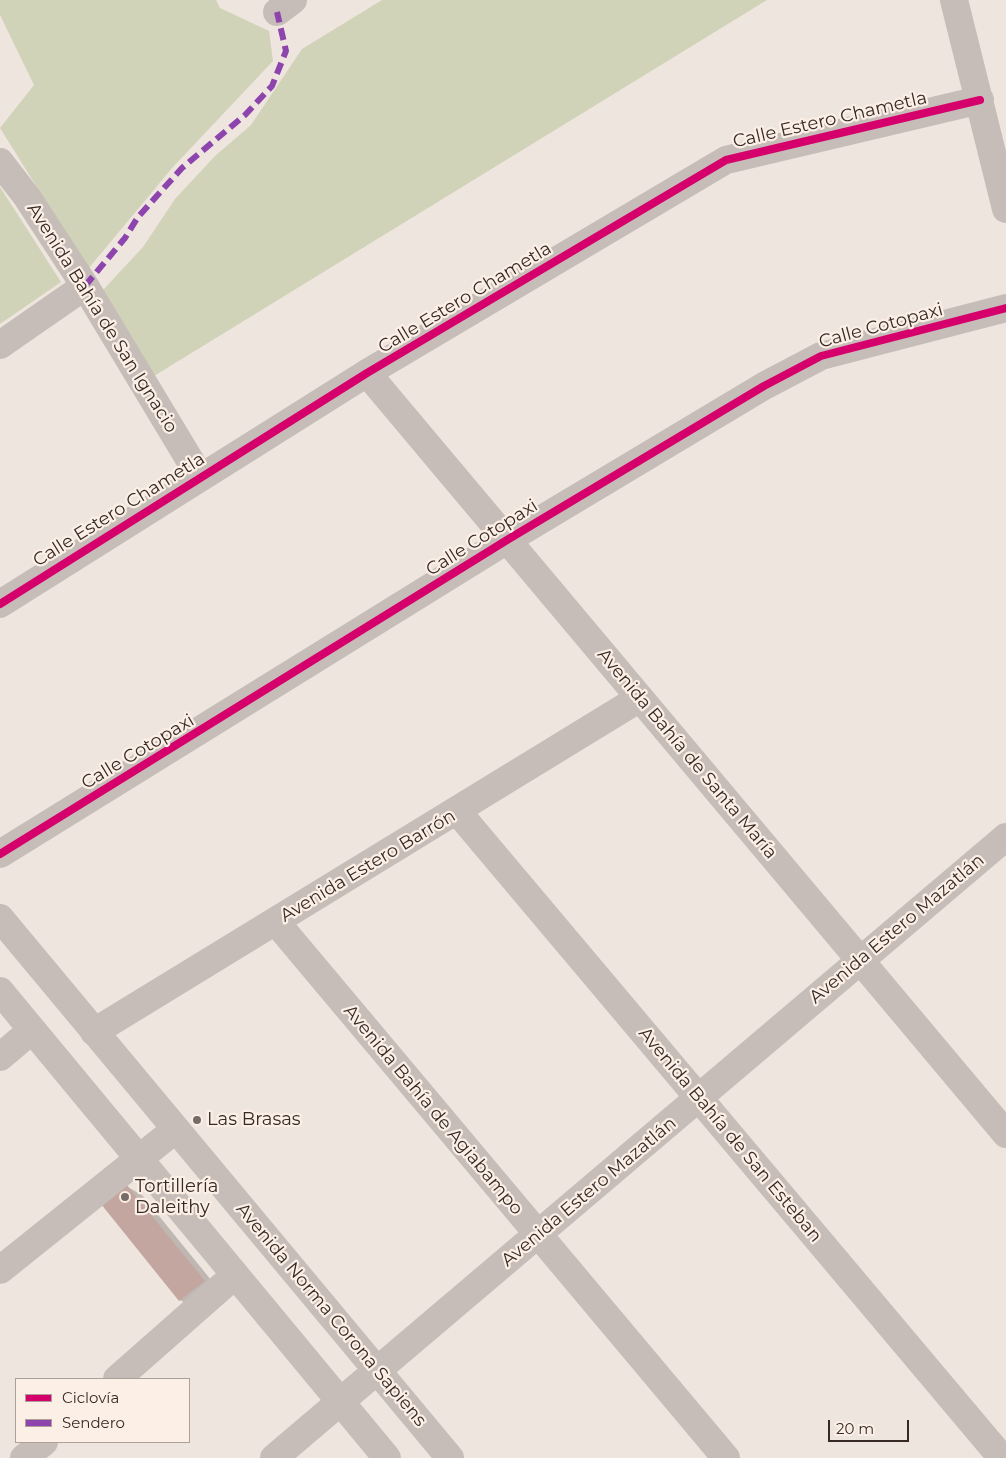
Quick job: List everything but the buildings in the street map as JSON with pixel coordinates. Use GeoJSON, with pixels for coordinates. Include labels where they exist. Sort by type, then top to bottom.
{"type":"FeatureCollection","features":[{"type":"Feature","properties":{"kind":"street"},"geometry":{"type":"LineString","coordinates":[[954,0],[1006,209]]}},
{"type":"Feature","properties":{"kind":"street","name":"Calle Estero Chametla"},"geometry":{"type":"LineString","coordinates":[[0,604],[200,476],[726,160],[980,100]]}},
{"type":"Feature","properties":{"kind":"street","name":"Avenida Bahía de San Ignacio"},"geometry":{"type":"LineString","coordinates":[[0,162],[85,286],[200,476]]}},
{"type":"Feature","properties":{"kind":"street"},"geometry":{"type":"LineString","coordinates":[[0,345],[85,286]]}},
{"type":"Feature","properties":{"kind":"street","name":"Calle Cotopaxi"},"geometry":{"type":"LineString","coordinates":[[0,854],[507,540],[764,386],[821,356],[1006,308]]}},
{"type":"Feature","properties":{"kind":"street","name":"Avenida Bahía de Santa María"},"geometry":{"type":"LineString","coordinates":[[367,374],[1006,1134]]}},
{"type":"Feature","properties":{"kind":"street","name":"Avenida Estero Barrón"},"geometry":{"type":"LineString","coordinates":[[94,1032],[640,698]]}},
{"type":"Feature","properties":{"kind":"street","name":"Avenida Bahía de San Esteban"},"geometry":{"type":"LineString","coordinates":[[457,811],[1002,1458]]}},
{"type":"Feature","properties":{"kind":"street","name":"Avenida Estero Mazatlán"},"geometry":{"type":"LineString","coordinates":[[274,1458],[378,1372],[1006,837]]}},
{"type":"Feature","properties":{"kind":"street","name":"Avenida Norma Corona Sapiens"},"geometry":{"type":"LineString","coordinates":[[0,918],[450,1458]]}},
{"type":"Feature","properties":{"kind":"street","name":"Avenida Bahía de Agiabampo"},"geometry":{"type":"LineString","coordinates":[[276,922],[726,1458]]}},
{"type":"Feature","properties":{"kind":"street"},"geometry":{"type":"LineString","coordinates":[[0,992],[387,1458]]}},
{"type":"Feature","properties":{"kind":"street"},"geometry":{"type":"LineString","coordinates":[[0,1057],[32,1030]]}},
{"type":"Feature","properties":{"kind":"street"},"geometry":{"type":"LineString","coordinates":[[0,1270],[176,1129]]}},
{"type":"Feature","properties":{"kind":"street"},"geometry":{"type":"LineString","coordinates":[[118,1378],[235,1275]]}},
{"type":"Feature","properties":{"kind":"street"},"geometry":{"type":"LineString","coordinates":[[24,1458],[43,1443]]}},
{"type":"Feature","properties":{"kind":"green space"},"geometry":{"type":"Polygon","coordinates":[[[0,0],[216,0],[220,8],[269,31],[273,61],[173,167],[88,269],[0,128],[34,85],[0,15],[0,0]]]}},
{"type":"Feature","properties":{"kind":"green space"},"geometry":{"type":"Polygon","coordinates":[[[382,0],[767,0],[154,376],[103,290],[143,247],[175,199],[215,156],[251,125],[302,49],[382,0]]]}},
{"type":"Feature","properties":{"kind":"green space"},"geometry":{"type":"Polygon","coordinates":[[[0,187],[61,282],[0,324],[0,187]]]}},
{"type":"Feature","properties":{"kind":"marked path"},"geometry":{"type":"LineString","coordinates":[[85,286],[125,238],[138,217],[182,168],[245,115],[272,86],[286,51],[277,12]]}},
{"type":"Feature","properties":{"kind":"cycle path"},"geometry":{"type":"LineString","coordinates":[[0,604],[367,373],[726,160],[980,100]]}},
{"type":"Feature","properties":{"kind":"cycle path"},"geometry":{"type":"LineString","coordinates":[[0,854],[507,540],[764,386],[821,356],[1006,308]]}},
{"type":"Feature","properties":{"kind":"place","name":"Las Brasas"},"geometry":{"type":"Point","coordinates":[197,1120]}},
{"type":"Feature","properties":{"kind":"place","name":"Tortillería Daleithy"},"geometry":{"type":"Point","coordinates":[125,1197]}}]}
